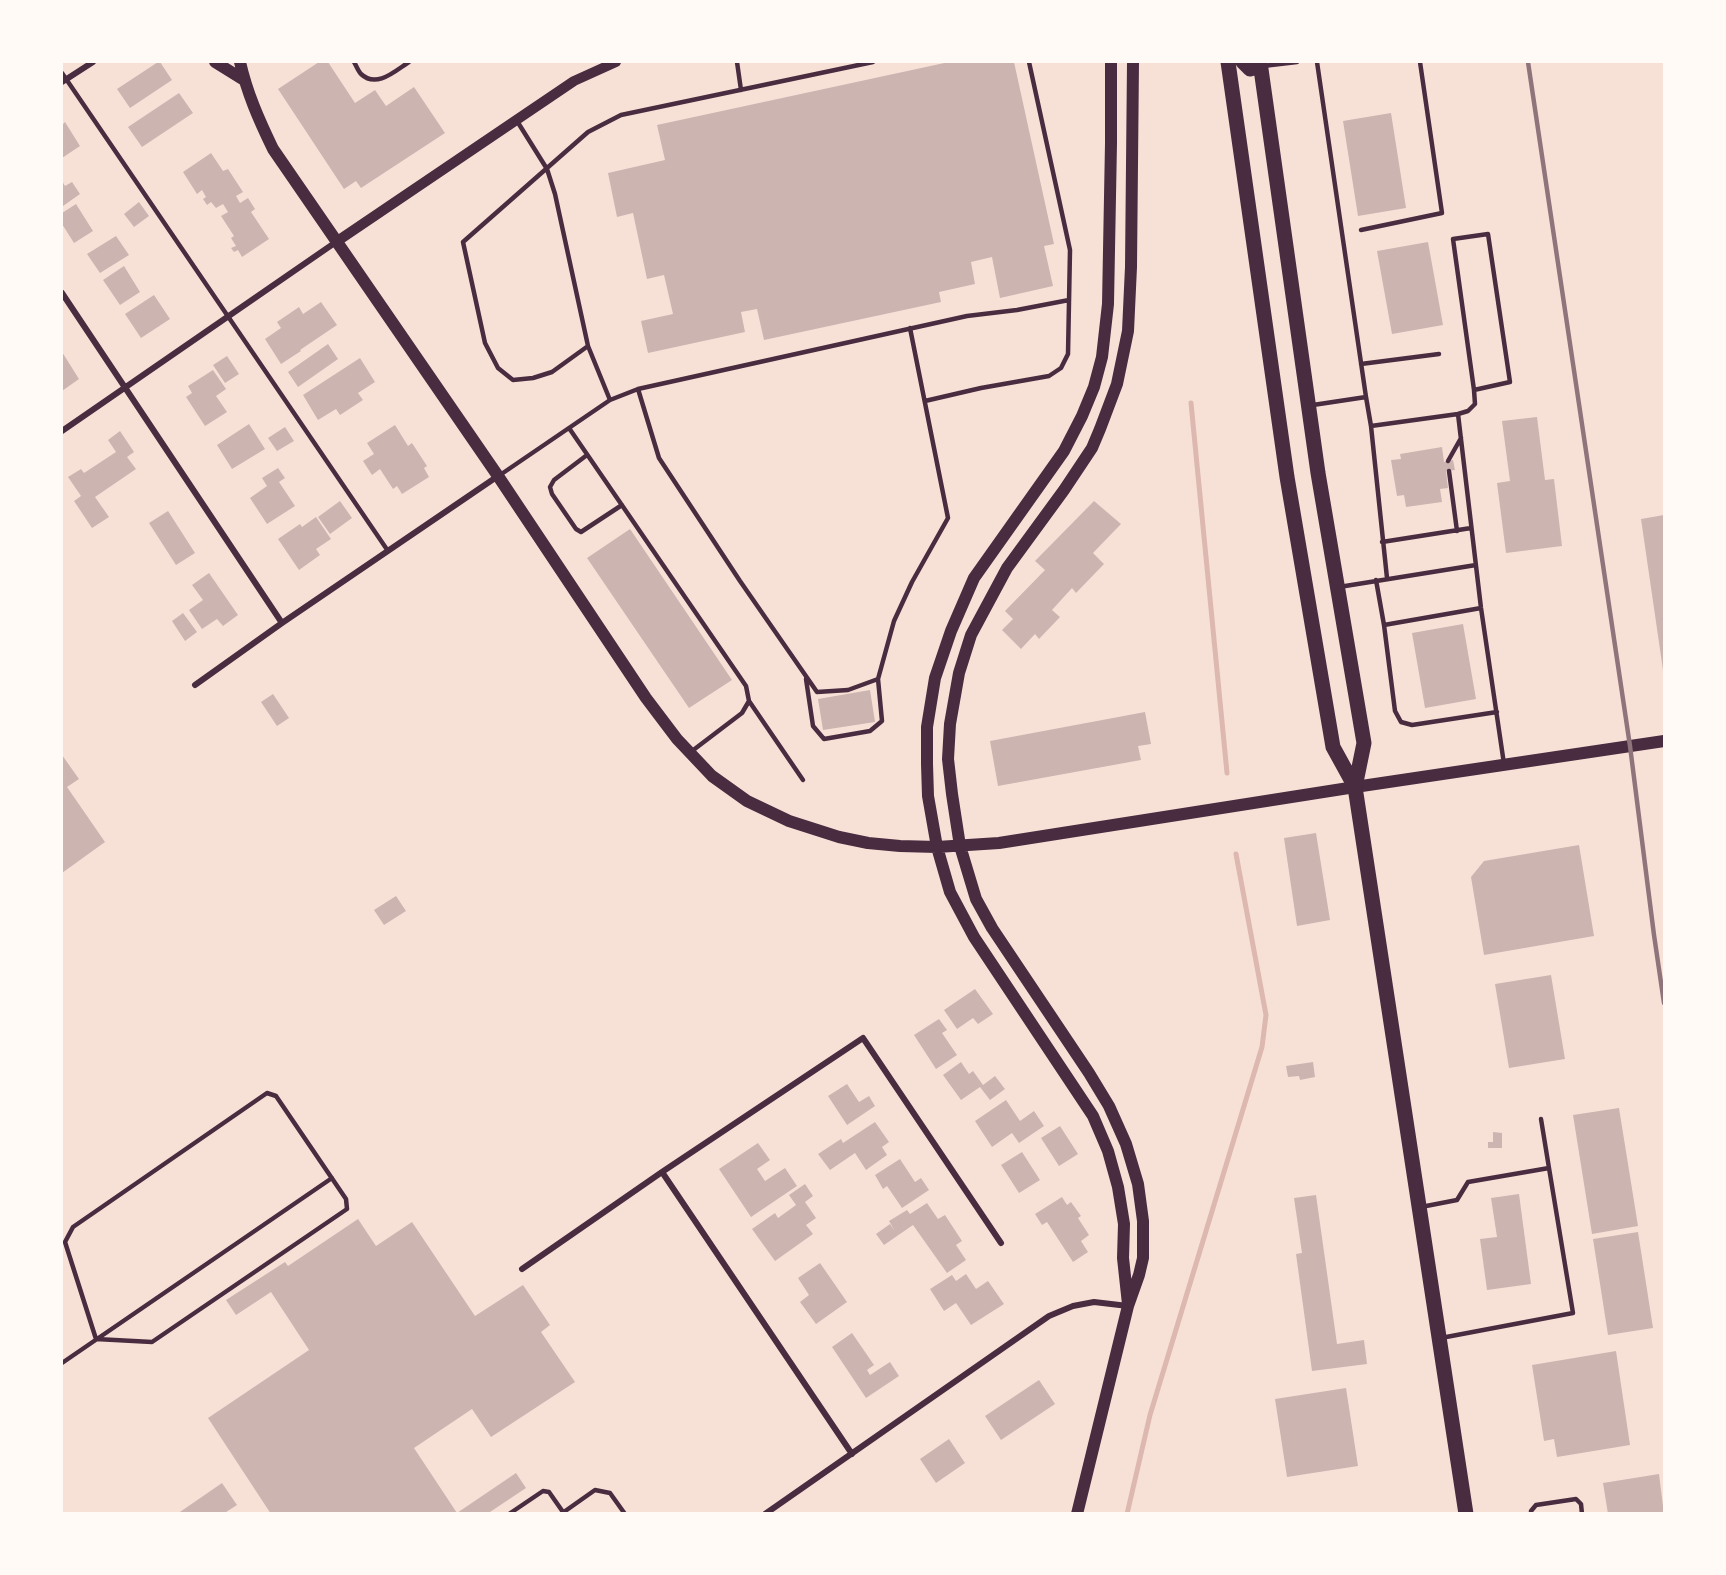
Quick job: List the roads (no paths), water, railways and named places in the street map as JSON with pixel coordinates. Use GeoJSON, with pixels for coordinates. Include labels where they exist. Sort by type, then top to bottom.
{"type":"FeatureCollection","features":[{"type":"Feature","properties":{"kind":"highway"},"geometry":{"type":"LineString","coordinates":[[1228,62],[1287,477],[1333,747],[1355,787],[1466,1514]]}},
{"type":"Feature","properties":{"kind":"highway"},"geometry":{"type":"LineString","coordinates":[[1243,62],[1250,69],[1260,64],[1318,473],[1364,743],[1355,787]]}},
{"type":"Feature","properties":{"kind":"main road"},"geometry":{"type":"LineString","coordinates":[[215,62],[244,80]]}},
{"type":"Feature","properties":{"kind":"main road"},"geometry":{"type":"LineString","coordinates":[[240,62],[257,115],[273,149],[498,476],[646,698],[677,739],[712,776],[747,801],[789,821],[839,837],[900,846],[960,846],[1010,841],[1665,741]]}},
{"type":"Feature","properties":{"kind":"main road"},"geometry":{"type":"LineString","coordinates":[[1111,62],[1108,304],[1102,357],[1094,387],[1064,451],[974,578],[951,631],[935,678],[927,727],[928,796],[937,847],[950,892],[974,938],[1093,1116],[1118,1187],[1124,1224],[1123,1258],[1128,1306]]}},
{"type":"Feature","properties":{"kind":"main road"},"geometry":{"type":"LineString","coordinates":[[1077,1514],[1128,1306],[1143,1258],[1143,1221],[1138,1184],[1126,1144],[1109,1106],[992,928],[976,899],[960,846],[948,759],[950,724],[959,674],[971,635],[1007,568],[1092,448],[1117,384],[1128,331],[1133,62]]}},
{"type":"Feature","properties":{"kind":"street"},"geometry":{"type":"LineString","coordinates":[[64,81],[93,62]]}},
{"type":"Feature","properties":{"kind":"street"},"geometry":{"type":"LineString","coordinates":[[62,431],[228,315],[574,81],[613,62]]}},
{"type":"Feature","properties":{"kind":"street"},"geometry":{"type":"LineString","coordinates":[[62,293],[282,623]]}},
{"type":"Feature","properties":{"kind":"street"},"geometry":{"type":"LineString","coordinates":[[195,685],[498,476]]}},
{"type":"Feature","properties":{"kind":"street"},"geometry":{"type":"LineString","coordinates":[[522,1269],[863,1038],[1001,1243]]}},
{"type":"Feature","properties":{"kind":"street"},"geometry":{"type":"LineString","coordinates":[[662,1172],[852,1454]]}},
{"type":"Feature","properties":{"kind":"street"},"geometry":{"type":"LineString","coordinates":[[765,1514],[1049,1316],[1073,1306],[1094,1302],[1128,1306]]}},
{"type":"Feature","properties":{"kind":"lane"},"geometry":{"type":"LineString","coordinates":[[354,62],[361,74],[371,80],[382,80],[409,62]]}},
{"type":"Feature","properties":{"kind":"lane"},"geometry":{"type":"LineString","coordinates":[[737,62],[741,90]]}},
{"type":"Feature","properties":{"kind":"lane"},"geometry":{"type":"LineString","coordinates":[[588,346],[552,372],[533,378],[513,380],[498,368],[485,343],[463,242],[588,132],[621,115],[873,62]]}},
{"type":"Feature","properties":{"kind":"lane"},"geometry":{"type":"LineString","coordinates":[[925,401],[1049,376],[1061,368],[1068,354],[1070,250],[1029,62]]}},
{"type":"Feature","properties":{"kind":"lane"},"geometry":{"type":"LineString","coordinates":[[1260,64],[1297,62]]}},
{"type":"Feature","properties":{"kind":"lane"},"geometry":{"type":"LineString","coordinates":[[1317,62],[1371,426],[1387,578]]}},
{"type":"Feature","properties":{"kind":"lane"},"geometry":{"type":"LineString","coordinates":[[1361,230],[1442,213],[1420,62]]}},
{"type":"Feature","properties":{"kind":"lane"},"geometry":{"type":"LineString","coordinates":[[62,73],[64,81],[228,315],[388,551]]}},
{"type":"Feature","properties":{"kind":"lane"},"geometry":{"type":"LineString","coordinates":[[517,121],[547,169],[555,194],[588,346],[610,400]]}},
{"type":"Feature","properties":{"kind":"lane"},"geometry":{"type":"LineString","coordinates":[[1371,426],[1458,414],[1468,411],[1475,404],[1454,239],[1488,234],[1510,382],[1474,390]]}},
{"type":"Feature","properties":{"kind":"lane"},"geometry":{"type":"LineString","coordinates":[[498,476],[610,400],[638,388],[967,316],[1017,310],[1069,300]]}},
{"type":"Feature","properties":{"kind":"lane"},"geometry":{"type":"LineString","coordinates":[[806,676],[813,726],[824,739],[870,731],[882,721],[878,679],[894,621],[912,582],[948,518],[910,328]]}},
{"type":"Feature","properties":{"kind":"lane"},"geometry":{"type":"LineString","coordinates":[[1361,364],[1439,354]]}},
{"type":"Feature","properties":{"kind":"lane"},"geometry":{"type":"LineString","coordinates":[[638,388],[659,458],[817,692],[848,690],[878,679]]}},
{"type":"Feature","properties":{"kind":"lane"},"geometry":{"type":"LineString","coordinates":[[1308,406],[1366,397]]}},
{"type":"Feature","properties":{"kind":"lane"},"geometry":{"type":"LineString","coordinates":[[1458,414],[1481,608],[1504,764]]}},
{"type":"Feature","properties":{"kind":"lane"},"geometry":{"type":"LineString","coordinates":[[569,428],[746,686],[749,701],[803,780]]}},
{"type":"Feature","properties":{"kind":"lane"},"geometry":{"type":"LineString","coordinates":[[1448,461],[1461,438]]}},
{"type":"Feature","properties":{"kind":"lane"},"geometry":{"type":"LineString","coordinates":[[588,455],[554,480],[550,487],[552,494],[576,530],[581,532],[589,528],[622,505]]}},
{"type":"Feature","properties":{"kind":"lane"},"geometry":{"type":"LineString","coordinates":[[1449,471],[1457,531]]}},
{"type":"Feature","properties":{"kind":"lane"},"geometry":{"type":"LineString","coordinates":[[1382,542],[1471,528]]}},
{"type":"Feature","properties":{"kind":"lane"},"geometry":{"type":"LineString","coordinates":[[1338,587],[1476,565]]}},
{"type":"Feature","properties":{"kind":"lane"},"geometry":{"type":"LineString","coordinates":[[1376,580],[1395,711],[1401,722],[1412,725],[1497,712]]}},
{"type":"Feature","properties":{"kind":"lane"},"geometry":{"type":"LineString","coordinates":[[1384,625],[1481,608]]}},
{"type":"Feature","properties":{"kind":"lane"},"geometry":{"type":"LineString","coordinates":[[690,753],[742,713],[749,701]]}},
{"type":"Feature","properties":{"kind":"lane"},"geometry":{"type":"LineString","coordinates":[[267,1093],[276,1096],[346,1199],[346,1209],[152,1342],[96,1339],[65,1242],[73,1227],[267,1093]]}},
{"type":"Feature","properties":{"kind":"lane"},"geometry":{"type":"LineString","coordinates":[[1438,1338],[1573,1313],[1541,1119]]}},
{"type":"Feature","properties":{"kind":"lane"},"geometry":{"type":"LineString","coordinates":[[1419,1207],[1457,1200],[1468,1182],[1549,1168]]}},
{"type":"Feature","properties":{"kind":"lane"},"geometry":{"type":"LineString","coordinates":[[62,1363],[332,1178]]}},
{"type":"Feature","properties":{"kind":"lane"},"geometry":{"type":"LineString","coordinates":[[509,1514],[543,1491],[549,1492],[562,1513],[595,1490],[610,1493],[625,1514]]}},
{"type":"Feature","properties":{"kind":"lane"},"geometry":{"type":"LineString","coordinates":[[1531,1514],[1536,1505],[1576,1499],[1581,1504],[1582,1514]]}},
{"type":"Feature","properties":{"kind":"lane"},"geometry":{"type":"LineString","coordinates":[[775,1506],[780,1514]]}},
{"type":"Feature","properties":{"kind":"waterway"},"geometry":{"type":"LineString","coordinates":[[1191,403],[1227,773]]}},
{"type":"Feature","properties":{"kind":"waterway"},"geometry":{"type":"LineString","coordinates":[[1127,1514],[1150,1415],[1262,1047],[1266,1015],[1236,854]]}},
{"type":"Feature","properties":{"kind":"railway"},"geometry":{"type":"LineString","coordinates":[[1528,62],[1630,746],[1664,1003]]}}]}
